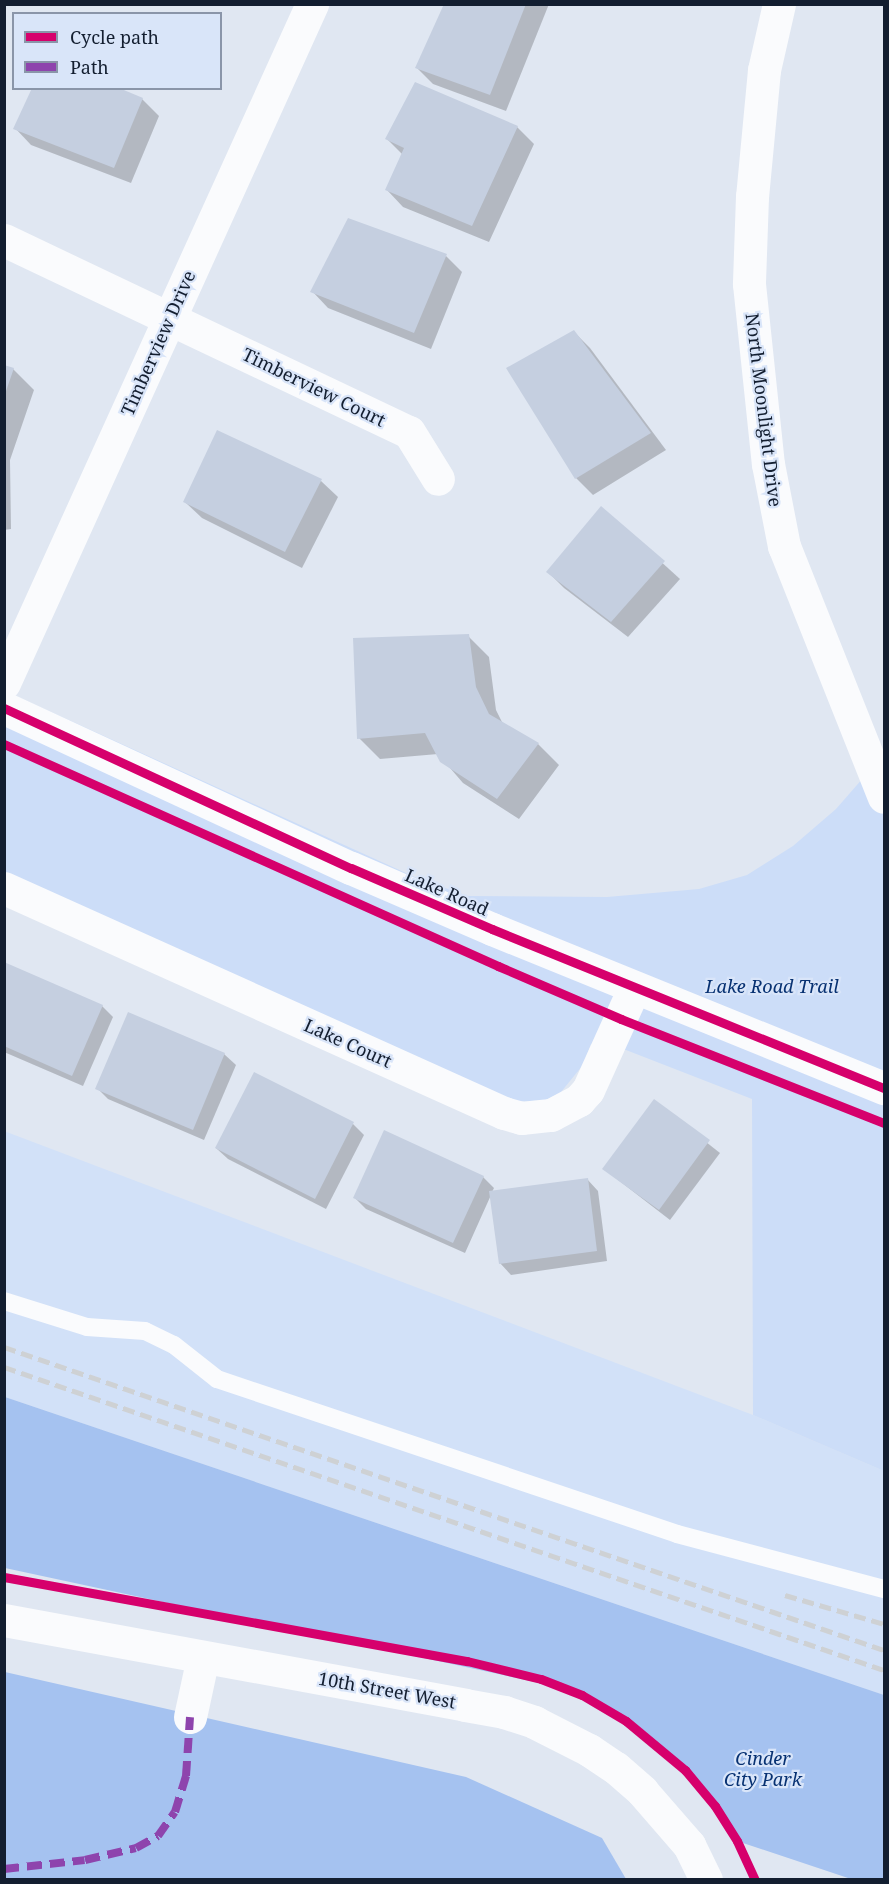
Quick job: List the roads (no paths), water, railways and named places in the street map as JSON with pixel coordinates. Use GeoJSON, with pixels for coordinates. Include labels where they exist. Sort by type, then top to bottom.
{"type":"FeatureCollection","features":[{"type":"Feature","properties":{"kind":"street","name":"Timberview Drive"},"geometry":{"type":"LineString","coordinates":[[4,683],[312,4]]}},
{"type":"Feature","properties":{"kind":"street","name":"North Moonlight Drive"},"geometry":{"type":"LineString","coordinates":[[779,4],[764,70],[752,196],[749,284],[768,464],[784,546],[885,797]]}},
{"type":"Feature","properties":{"kind":"street","name":"Timberview Court"},"geometry":{"type":"LineString","coordinates":[[4,240],[408,432],[438,479]]}},
{"type":"Feature","properties":{"kind":"street","name":"Lake Road"},"geometry":{"type":"LineString","coordinates":[[4,708],[351,867],[634,988],[885,1088]]}},
{"type":"Feature","properties":{"kind":"street","name":"Lake Court"},"geometry":{"type":"LineString","coordinates":[[4,888],[494,1109],[521,1119],[551,1115],[579,1100],[588,1090],[634,988]]}},
{"type":"Feature","properties":{"kind":"street","name":"10th Street West"},"geometry":{"type":"LineString","coordinates":[[4,1620],[504,1712],[560,1733],[616,1768],[642,1791],[689,1845],[706,1880]]}},
{"type":"Feature","properties":{"kind":"street"},"geometry":{"type":"LineString","coordinates":[[190,1717],[203,1657]]}},
{"type":"Feature","properties":{"kind":"lane"},"geometry":{"type":"LineString","coordinates":[[4,1301],[87,1327],[145,1331],[174,1345],[218,1379],[677,1534],[885,1589]]}},
{"type":"Feature","properties":{"kind":"railway"},"geometry":{"type":"LineString","coordinates":[[4,1347],[884,1650]]}},
{"type":"Feature","properties":{"kind":"railway"},"geometry":{"type":"LineString","coordinates":[[4,1367],[884,1670]]}},
{"type":"Feature","properties":{"kind":"railway"},"geometry":{"type":"LineString","coordinates":[[785,1595],[884,1624]]}},
{"type":"Feature","properties":{"kind":"park label","name":"Lake Road Trail"},"geometry":{"type":"Point","coordinates":[772,986]}},
{"type":"Feature","properties":{"kind":"park label","name":"Cinder City Park"},"geometry":{"type":"Point","coordinates":[763,1769]}}]}
